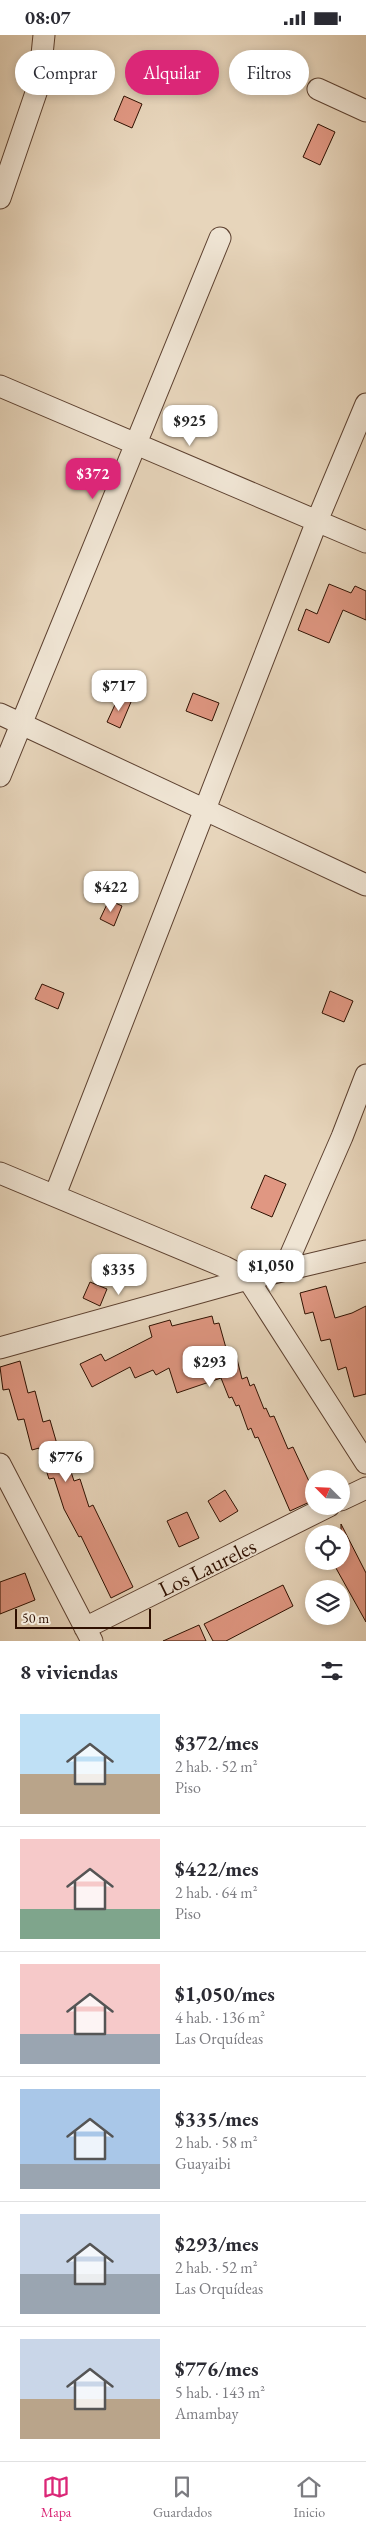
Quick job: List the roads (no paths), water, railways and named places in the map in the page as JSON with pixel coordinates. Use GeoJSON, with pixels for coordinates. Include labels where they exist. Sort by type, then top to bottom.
{"type":"FeatureCollection","features":[{"type":"Feature","properties":{"kind":"street"},"geometry":{"type":"LineString","coordinates":[[0,198],[39,84],[44,35]]}},
{"type":"Feature","properties":{"kind":"street"},"geometry":{"type":"LineString","coordinates":[[318,89],[366,111]]}},
{"type":"Feature","properties":{"kind":"street"},"geometry":{"type":"LineString","coordinates":[[0,776],[220,238]]}},
{"type":"Feature","properties":{"kind":"street"},"geometry":{"type":"LineString","coordinates":[[0,386],[366,542]]}},
{"type":"Feature","properties":{"kind":"street"},"geometry":{"type":"LineString","coordinates":[[55,1195],[317,521],[366,404]]}},
{"type":"Feature","properties":{"kind":"street"},"geometry":{"type":"LineString","coordinates":[[0,714],[366,885]]}},
{"type":"Feature","properties":{"kind":"street"},"geometry":{"type":"LineString","coordinates":[[284,1270],[342,1137],[366,1075]]}},
{"type":"Feature","properties":{"kind":"street"},"geometry":{"type":"LineString","coordinates":[[0,1173],[225,1267],[248,1279],[366,1463]]}},
{"type":"Feature","properties":{"kind":"street"},"geometry":{"type":"LineString","coordinates":[[0,1348],[248,1279],[366,1251]]}},
{"type":"Feature","properties":{"kind":"street"},"geometry":{"type":"LineString","coordinates":[[0,1464],[5,1487],[88,1634]]}},
{"type":"Feature","properties":{"kind":"street"},"geometry":{"type":"LineString","coordinates":[[350,1496],[366,1488]]}},
{"type":"Feature","properties":{"kind":"street","name":"Los Laureles"},"geometry":{"type":"LineString","coordinates":[[88,1634],[313,1515]]}}]}
